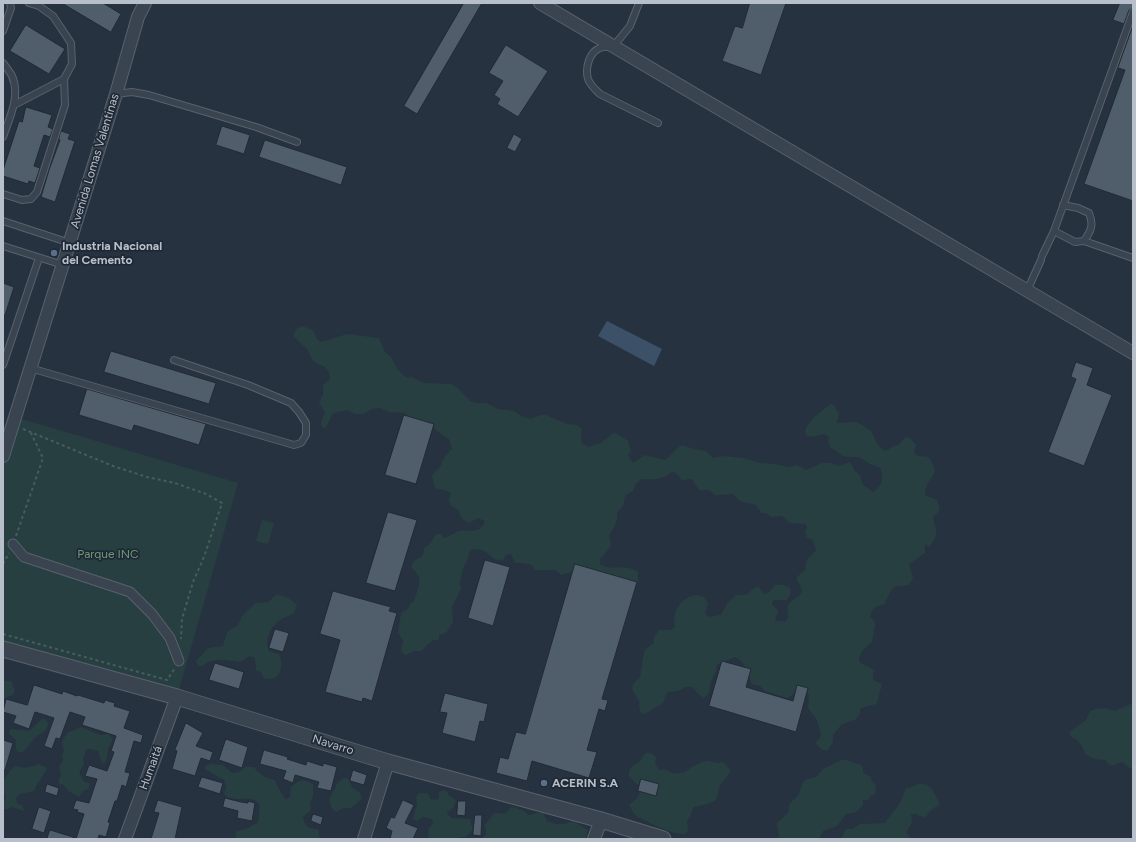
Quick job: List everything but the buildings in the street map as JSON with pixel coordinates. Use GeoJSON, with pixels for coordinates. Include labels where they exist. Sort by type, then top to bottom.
{"type":"FeatureCollection","features":[{"type":"Feature","properties":{"kind":"street","name":"Avenida Lomas Valentinas"},"geometry":{"type":"LineString","coordinates":[[3,456],[116,94],[138,17],[145,3]]}},
{"type":"Feature","properties":{"kind":"street"},"geometry":{"type":"LineString","coordinates":[[540,3],[1133,353]]}},
{"type":"Feature","properties":{"kind":"street"},"geometry":{"type":"LineString","coordinates":[[13,544],[24,557],[130,592],[152,614],[170,638],[179,661]]}},
{"type":"Feature","properties":{"kind":"street","name":"Navarro"},"geometry":{"type":"LineString","coordinates":[[3,649],[177,697],[388,762],[601,820],[662,839]]}},
{"type":"Feature","properties":{"kind":"street","name":"Humaitá"},"geometry":{"type":"LineString","coordinates":[[125,839],[177,697]]}},
{"type":"Feature","properties":{"kind":"street"},"geometry":{"type":"LineString","coordinates":[[364,839],[388,762]]}},
{"type":"Feature","properties":{"kind":"street"},"geometry":{"type":"LineString","coordinates":[[594,839],[601,820]]}},
{"type":"Feature","properties":{"kind":"lane"},"geometry":{"type":"LineString","coordinates":[[3,31],[12,8],[10,3]]}},
{"type":"Feature","properties":{"kind":"lane"},"geometry":{"type":"LineString","coordinates":[[3,194],[22,200],[31,199],[37,192],[65,105],[64,78],[72,64],[72,43],[53,16],[39,6],[30,3]]}},
{"type":"Feature","properties":{"kind":"lane"},"geometry":{"type":"LineString","coordinates":[[639,3],[630,26],[613,47],[601,47],[593,52],[587,66],[588,79],[600,94],[658,123]]}},
{"type":"Feature","properties":{"kind":"lane"},"geometry":{"type":"LineString","coordinates":[[1027,291],[1054,231],[1133,12]]}},
{"type":"Feature","properties":{"kind":"lane"},"geometry":{"type":"LineString","coordinates":[[3,63],[12,75],[15,87],[14,105],[3,137]]}},
{"type":"Feature","properties":{"kind":"lane"},"geometry":{"type":"LineString","coordinates":[[14,105],[64,78]]}},
{"type":"Feature","properties":{"kind":"lane"},"geometry":{"type":"LineString","coordinates":[[116,94],[132,92],[156,97],[256,126],[297,142]]}},
{"type":"Feature","properties":{"kind":"lane"},"geometry":{"type":"LineString","coordinates":[[1063,205],[1078,208],[1088,213],[1092,225],[1090,233],[1084,241]]}},
{"type":"Feature","properties":{"kind":"lane"},"geometry":{"type":"LineString","coordinates":[[3,221],[70,243]]}},
{"type":"Feature","properties":{"kind":"lane"},"geometry":{"type":"LineString","coordinates":[[1054,231],[1075,242],[1084,241],[1133,258]]}},
{"type":"Feature","properties":{"kind":"lane"},"geometry":{"type":"LineString","coordinates":[[3,246],[63,265]]}},
{"type":"Feature","properties":{"kind":"lane"},"geometry":{"type":"LineString","coordinates":[[3,366],[39,258]]}},
{"type":"Feature","properties":{"kind":"lane"},"geometry":{"type":"LineString","coordinates":[[30,368],[294,445],[301,443],[306,435],[306,423],[291,403],[248,385],[174,360]]}},
{"type":"Feature","properties":{"kind":"path"},"geometry":{"type":"LineString","coordinates":[[12,424],[113,466],[175,483],[206,494],[222,503],[204,557],[193,582],[182,619],[180,640]]}},
{"type":"Feature","properties":{"kind":"path"},"geometry":{"type":"LineString","coordinates":[[3,564],[13,544],[43,458],[31,432]]}},
{"type":"Feature","properties":{"kind":"path"},"geometry":{"type":"LineString","coordinates":[[3,634],[167,680],[179,661]]}},
{"type":"Feature","properties":{"kind":"green space"},"geometry":{"type":"Polygon","coordinates":[[[302,326],[313,330],[317,339],[322,342],[347,334],[379,338],[385,352],[391,357],[398,370],[407,378],[412,377],[424,383],[451,384],[458,388],[470,401],[487,403],[498,409],[514,411],[523,417],[531,419],[541,415],[546,415],[567,424],[577,425],[582,430],[582,443],[588,447],[601,443],[613,433],[616,433],[628,441],[631,451],[628,455],[633,463],[645,455],[665,460],[682,445],[706,451],[713,458],[725,456],[743,458],[760,463],[788,467],[797,465],[806,470],[822,463],[831,463],[838,466],[850,462],[860,476],[863,485],[874,492],[882,481],[880,468],[859,457],[843,456],[830,447],[828,442],[829,437],[826,435],[821,434],[810,437],[807,436],[805,432],[808,425],[820,413],[833,404],[839,413],[837,423],[857,422],[871,431],[878,445],[883,450],[886,451],[899,445],[905,437],[911,439],[916,445],[914,453],[918,456],[928,457],[932,463],[934,473],[928,484],[925,495],[937,500],[940,510],[933,517],[936,529],[935,539],[929,547],[925,544],[925,553],[909,564],[913,578],[909,585],[895,587],[891,591],[885,604],[875,608],[871,613],[870,617],[874,620],[875,625],[872,642],[862,651],[860,658],[859,656],[859,662],[874,670],[873,680],[882,684],[877,703],[860,709],[860,714],[855,720],[841,725],[833,735],[833,742],[827,751],[825,751],[819,747],[816,742],[821,736],[821,733],[816,718],[808,708],[809,695],[807,693],[795,692],[787,698],[765,691],[760,686],[752,684],[746,668],[740,660],[735,657],[717,665],[716,672],[711,680],[709,693],[704,698],[697,693],[693,687],[685,687],[678,691],[668,692],[663,703],[645,714],[641,713],[639,701],[632,689],[632,686],[640,678],[645,651],[654,643],[654,637],[659,630],[671,630],[675,627],[675,613],[684,600],[694,595],[704,597],[708,604],[705,613],[712,617],[721,615],[727,604],[736,595],[746,595],[756,587],[759,587],[763,593],[766,594],[775,585],[782,585],[789,587],[789,596],[786,600],[773,600],[772,605],[778,610],[775,619],[776,621],[786,621],[788,617],[788,606],[800,595],[802,591],[797,581],[797,577],[806,569],[807,560],[816,550],[813,540],[807,538],[805,533],[807,527],[805,524],[790,523],[782,516],[771,517],[766,513],[761,513],[756,505],[740,501],[733,494],[715,495],[709,490],[699,490],[692,479],[682,480],[675,472],[671,472],[662,478],[641,479],[636,484],[633,491],[625,496],[623,506],[617,512],[616,524],[609,535],[611,545],[600,559],[600,564],[604,566],[628,568],[638,572],[638,582],[635,586],[586,573],[571,572],[561,575],[556,570],[534,570],[532,565],[515,563],[511,554],[506,555],[504,559],[497,560],[483,550],[471,550],[463,568],[460,582],[461,589],[452,607],[453,622],[446,633],[439,635],[439,640],[433,640],[421,651],[414,651],[405,655],[401,651],[403,641],[398,632],[401,614],[409,608],[410,604],[414,601],[419,583],[418,575],[411,567],[413,562],[422,556],[424,548],[430,544],[436,534],[441,534],[444,538],[460,531],[478,530],[485,521],[478,518],[469,523],[462,519],[458,510],[451,506],[449,501],[451,494],[450,492],[435,488],[432,475],[440,467],[445,456],[452,449],[449,439],[438,432],[430,423],[410,419],[405,413],[389,412],[380,408],[372,409],[363,414],[355,414],[348,410],[333,413],[325,429],[322,427],[321,422],[325,413],[319,402],[323,394],[323,385],[330,379],[330,375],[327,369],[313,361],[307,349],[294,337],[296,330],[302,326]]]}},
{"type":"Feature","properties":{"kind":"green space","name":"Parque INC"},"geometry":{"type":"Polygon","coordinates":[[[15,417],[238,483],[177,697],[3,649],[3,456],[15,417]]]}},
{"type":"Feature","properties":{"kind":"green space"},"geometry":{"type":"Polygon","coordinates":[[[262,520],[274,523],[268,544],[256,541],[262,520]]]}},
{"type":"Feature","properties":{"kind":"green space"},"geometry":{"type":"Polygon","coordinates":[[[276,595],[282,595],[288,598],[297,606],[294,613],[277,623],[269,634],[267,642],[269,651],[279,654],[281,659],[281,668],[277,676],[269,679],[264,678],[261,672],[256,671],[255,658],[250,656],[240,662],[216,660],[202,666],[198,666],[196,661],[208,648],[223,646],[227,632],[238,625],[242,616],[255,603],[268,602],[276,595]]]}},
{"type":"Feature","properties":{"kind":"green space"},"geometry":{"type":"Polygon","coordinates":[[[3,681],[11,681],[15,690],[13,695],[4,698],[3,703],[3,681]]]}},
{"type":"Feature","properties":{"kind":"green space"},"geometry":{"type":"Polygon","coordinates":[[[1133,703],[1133,769],[1122,762],[1112,766],[1105,760],[1095,759],[1086,755],[1079,742],[1071,737],[1069,732],[1086,720],[1090,711],[1105,708],[1115,711],[1133,703]]]}},
{"type":"Feature","properties":{"kind":"green space"},"geometry":{"type":"Polygon","coordinates":[[[42,719],[45,719],[48,723],[45,731],[35,738],[23,752],[18,752],[16,748],[16,740],[9,733],[10,729],[29,731],[42,719]]]}},
{"type":"Feature","properties":{"kind":"green space"},"geometry":{"type":"Polygon","coordinates":[[[81,727],[100,735],[108,734],[112,738],[112,742],[105,763],[102,763],[98,751],[87,749],[83,759],[84,764],[79,773],[84,782],[89,783],[90,785],[88,789],[83,791],[79,797],[68,791],[64,785],[58,782],[61,774],[59,767],[63,760],[62,756],[64,751],[62,742],[67,733],[81,727]]]}},
{"type":"Feature","properties":{"kind":"green space"},"geometry":{"type":"Polygon","coordinates":[[[646,753],[651,753],[656,757],[656,764],[660,770],[665,769],[674,774],[685,772],[693,766],[708,761],[718,763],[723,762],[730,770],[720,786],[716,800],[708,804],[693,807],[687,821],[688,831],[684,834],[674,833],[638,817],[634,814],[629,805],[637,798],[642,789],[640,785],[635,783],[629,776],[630,769],[640,761],[646,753]]]}},
{"type":"Feature","properties":{"kind":"green space"},"geometry":{"type":"Polygon","coordinates":[[[841,760],[860,764],[863,768],[863,773],[871,777],[872,782],[876,785],[875,795],[870,796],[868,800],[863,800],[863,805],[860,809],[853,813],[846,814],[837,826],[823,831],[819,839],[778,839],[779,835],[777,823],[788,813],[790,803],[798,796],[803,782],[807,779],[816,777],[823,769],[841,760]]]}},
{"type":"Feature","properties":{"kind":"green space"},"geometry":{"type":"Polygon","coordinates":[[[37,764],[44,766],[47,769],[34,791],[20,794],[16,798],[17,803],[23,806],[24,811],[12,807],[3,809],[3,804],[6,797],[3,790],[3,782],[10,771],[16,766],[25,768],[35,766],[37,764]]]}},
{"type":"Feature","properties":{"kind":"green space"},"geometry":{"type":"Polygon","coordinates":[[[210,764],[223,765],[232,773],[240,772],[245,767],[254,767],[263,776],[275,780],[279,790],[286,799],[290,797],[291,787],[299,781],[303,780],[313,784],[313,796],[310,803],[311,810],[303,817],[304,822],[309,828],[318,829],[320,839],[236,839],[236,831],[246,829],[257,823],[259,817],[259,806],[257,801],[252,799],[234,799],[224,794],[226,787],[224,780],[205,769],[205,766],[210,764]]]}},
{"type":"Feature","properties":{"kind":"green space"},"geometry":{"type":"Polygon","coordinates":[[[344,778],[349,780],[352,787],[360,793],[362,798],[351,808],[343,808],[336,812],[332,809],[329,800],[338,782],[344,778]]]}},
{"type":"Feature","properties":{"kind":"green space"},"geometry":{"type":"Polygon","coordinates":[[[919,784],[927,785],[935,793],[940,804],[931,810],[925,818],[916,814],[911,814],[912,823],[906,832],[911,839],[841,839],[846,829],[852,829],[860,824],[885,823],[899,804],[905,789],[919,784]]]}},
{"type":"Feature","properties":{"kind":"green space"},"geometry":{"type":"Polygon","coordinates":[[[444,790],[448,792],[448,795],[456,800],[453,808],[447,812],[447,814],[452,818],[470,819],[473,829],[466,837],[461,837],[459,839],[428,839],[429,828],[433,823],[432,819],[423,817],[417,821],[413,819],[417,804],[416,797],[419,793],[428,793],[430,799],[436,800],[439,798],[439,792],[444,790]]]}},
{"type":"Feature","properties":{"kind":"green space"},"geometry":{"type":"Polygon","coordinates":[[[512,807],[522,810],[529,815],[543,812],[547,821],[557,824],[566,824],[573,821],[588,830],[586,839],[481,839],[486,835],[484,826],[493,814],[505,814],[512,807]]]}},
{"type":"Feature","properties":{"kind":"water"},"geometry":{"type":"Polygon","coordinates":[[[607,321],[662,349],[654,366],[598,336],[607,321]]]}},
{"type":"Feature","properties":{"kind":"place","name":"Industria Nacional del Cemento"},"geometry":{"type":"Point","coordinates":[54,253]}},
{"type":"Feature","properties":{"kind":"place","name":"ACERIN S.A"},"geometry":{"type":"Point","coordinates":[544,783]}}]}
